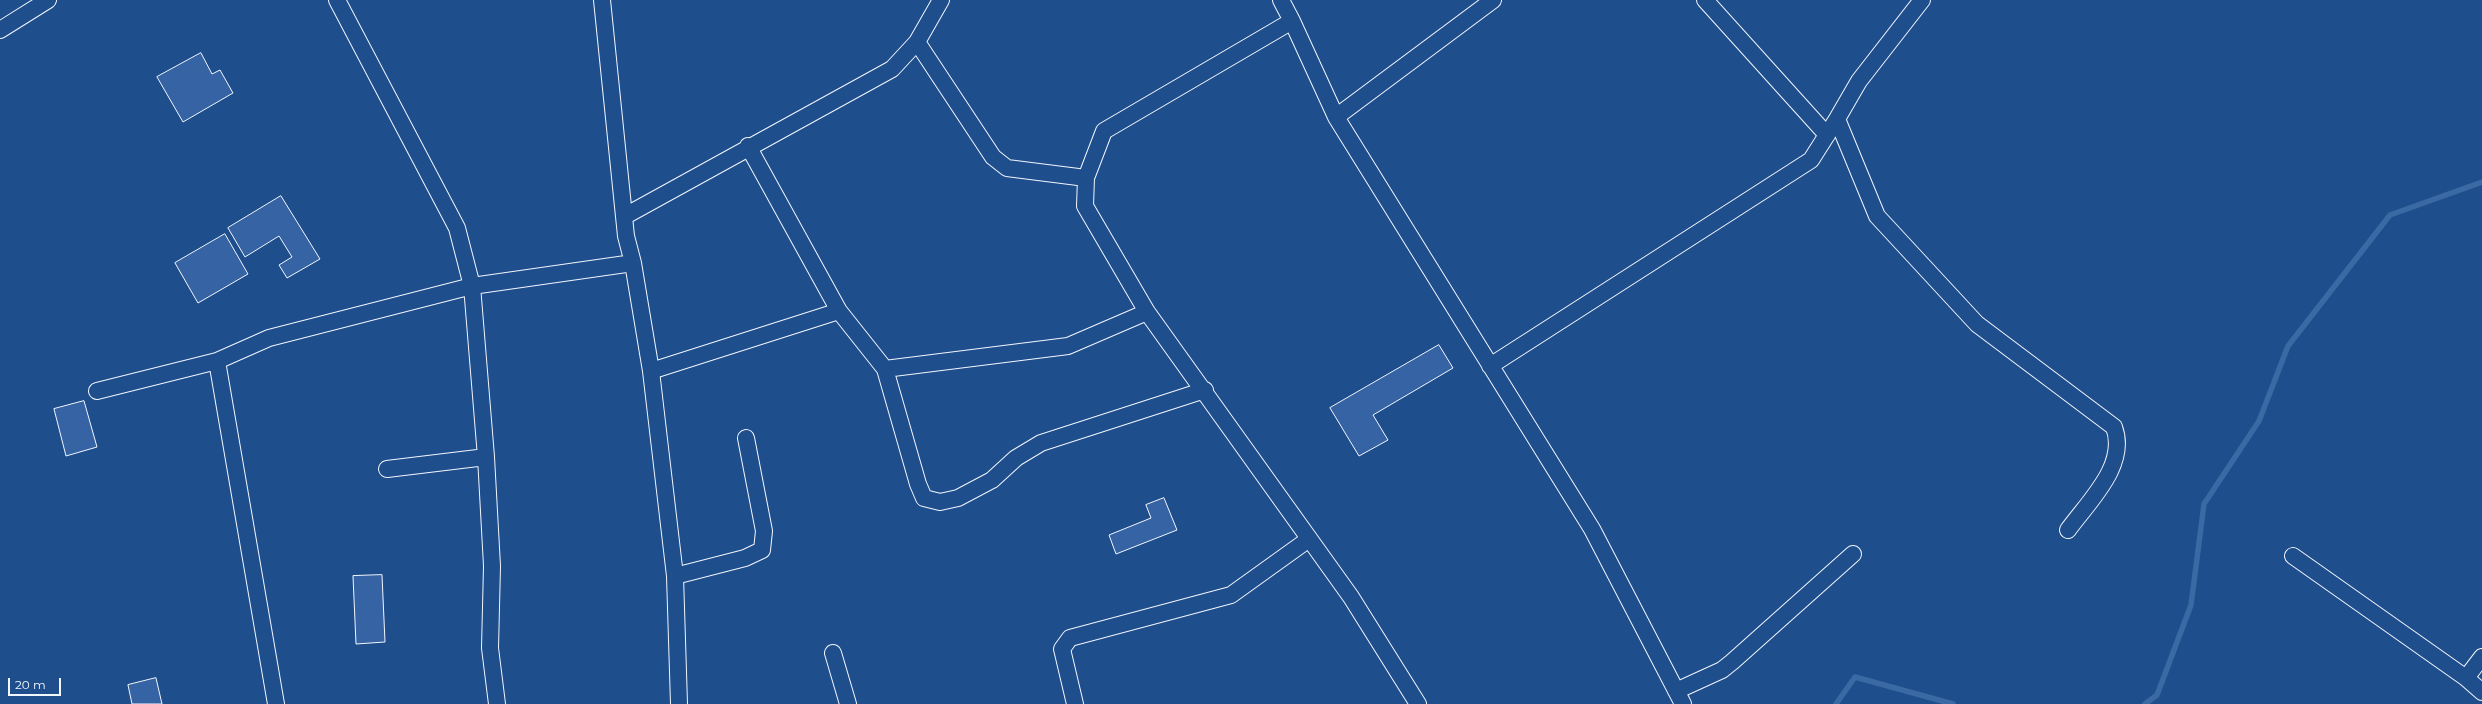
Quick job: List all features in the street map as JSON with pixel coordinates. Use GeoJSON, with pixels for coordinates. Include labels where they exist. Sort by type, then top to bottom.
{"type":"FeatureCollection","features":[{"type":"Feature","properties":{"kind":"street"},"geometry":{"type":"LineString","coordinates":[[0,30],[48,0]]}},
{"type":"Feature","properties":{"kind":"street"},"geometry":{"type":"LineString","coordinates":[[337,0],[457,228],[472,286],[486,457],[492,566],[490,648],[497,704]]}},
{"type":"Feature","properties":{"kind":"street"},"geometry":{"type":"LineString","coordinates":[[602,0],[626,236],[633,263],[651,371],[675,576],[679,704]]}},
{"type":"Feature","properties":{"kind":"street"},"geometry":{"type":"LineString","coordinates":[[625,216],[748,146],[892,69],[917,42],[941,0]]}},
{"type":"Feature","properties":{"kind":"street"},"geometry":{"type":"LineString","coordinates":[[1281,0],[1336,118],[1592,529],[1679,698],[1732,662],[1854,554]]}},
{"type":"Feature","properties":{"kind":"street"},"geometry":{"type":"LineString","coordinates":[[1336,118],[1493,0]]}},
{"type":"Feature","properties":{"kind":"street"},"geometry":{"type":"LineString","coordinates":[[1704,0],[1827,135]]}},
{"type":"Feature","properties":{"kind":"street"},"geometry":{"type":"LineString","coordinates":[[1490,366],[1811,160],[1859,81],[1922,0]]}},
{"type":"Feature","properties":{"kind":"street"},"geometry":{"type":"LineString","coordinates":[[1292,21],[1104,131],[1086,178],[1085,206],[1147,312],[1205,390],[1351,597],[1418,704]]}},
{"type":"Feature","properties":{"kind":"street"},"geometry":{"type":"LineString","coordinates":[[917,42],[993,157],[1007,168],[1086,178]]}},
{"type":"Feature","properties":{"kind":"street"},"geometry":{"type":"LineString","coordinates":[[1837,119],[1877,216],[1978,324],[2114,426],[2119,440],[2113,469],[2068,530]]}},
{"type":"Feature","properties":{"kind":"street"},"geometry":{"type":"LineString","coordinates":[[748,146],[839,311],[885,369],[918,484],[924,498],[940,502],[958,498],[992,480],[1016,458],[1041,443],[1205,390]]}},
{"type":"Feature","properties":{"kind":"street"},"geometry":{"type":"LineString","coordinates":[[97,391],[217,360],[269,338],[472,286],[633,263]]}},
{"type":"Feature","properties":{"kind":"street"},"geometry":{"type":"LineString","coordinates":[[651,371],[839,311]]}},
{"type":"Feature","properties":{"kind":"street"},"geometry":{"type":"LineString","coordinates":[[885,369],[1068,346],[1147,312]]}},
{"type":"Feature","properties":{"kind":"street"},"geometry":{"type":"LineString","coordinates":[[217,360],[276,704]]}},
{"type":"Feature","properties":{"kind":"street"},"geometry":{"type":"LineString","coordinates":[[675,576],[745,558],[762,550],[764,531],[746,438]]}},
{"type":"Feature","properties":{"kind":"street"},"geometry":{"type":"LineString","coordinates":[[387,469],[486,457]]}},
{"type":"Feature","properties":{"kind":"street"},"geometry":{"type":"LineString","coordinates":[[1075,704],[1062,649],[1070,638],[1231,595],[1310,538]]}},
{"type":"Feature","properties":{"kind":"street"},"geometry":{"type":"LineString","coordinates":[[2294,556],[2466,678],[2482,692]]}},
{"type":"Feature","properties":{"kind":"street"},"geometry":{"type":"LineString","coordinates":[[833,653],[848,704]]}},
{"type":"Feature","properties":{"kind":"street"},"geometry":{"type":"LineString","coordinates":[[2466,678],[2482,657]]}},
{"type":"Feature","properties":{"kind":"building"},"geometry":{"type":"Polygon","coordinates":[[[201,53],[212,74],[220,70],[233,93],[183,122],[157,77],[201,53]]]}},
{"type":"Feature","properties":{"kind":"building"},"geometry":{"type":"Polygon","coordinates":[[[281,196],[320,259],[287,278],[279,265],[292,257],[279,236],[245,257],[228,228],[281,196]]]}},
{"type":"Feature","properties":{"kind":"building"},"geometry":{"type":"Polygon","coordinates":[[[225,234],[248,274],[198,303],[175,263],[225,234]]]}},
{"type":"Feature","properties":{"kind":"building"},"geometry":{"type":"Polygon","coordinates":[[[1439,345],[1453,368],[1373,415],[1388,440],[1359,456],[1330,408],[1439,345]]]}},
{"type":"Feature","properties":{"kind":"building"},"geometry":{"type":"Polygon","coordinates":[[[84,401],[97,447],[66,456],[54,409],[84,401]]]}},
{"type":"Feature","properties":{"kind":"building"},"geometry":{"type":"Polygon","coordinates":[[[1164,498],[1177,530],[1116,554],[1109,535],[1151,518],[1146,505],[1164,498]]]}},
{"type":"Feature","properties":{"kind":"building"},"geometry":{"type":"Polygon","coordinates":[[[382,575],[385,642],[356,644],[353,576],[382,575]]]}},
{"type":"Feature","properties":{"kind":"building"},"geometry":{"type":"Polygon","coordinates":[[[156,678],[162,704],[132,704],[128,685],[156,678]]]}},
{"type":"Feature","properties":{"kind":"waterway"},"geometry":{"type":"LineString","coordinates":[[2145,704],[2157,695],[2191,605],[2204,504],[2259,421],[2288,346],[2390,215],[2482,182]]}},
{"type":"Feature","properties":{"kind":"waterway"},"geometry":{"type":"LineString","coordinates":[[1836,704],[1855,677],[1953,704]]}}]}
